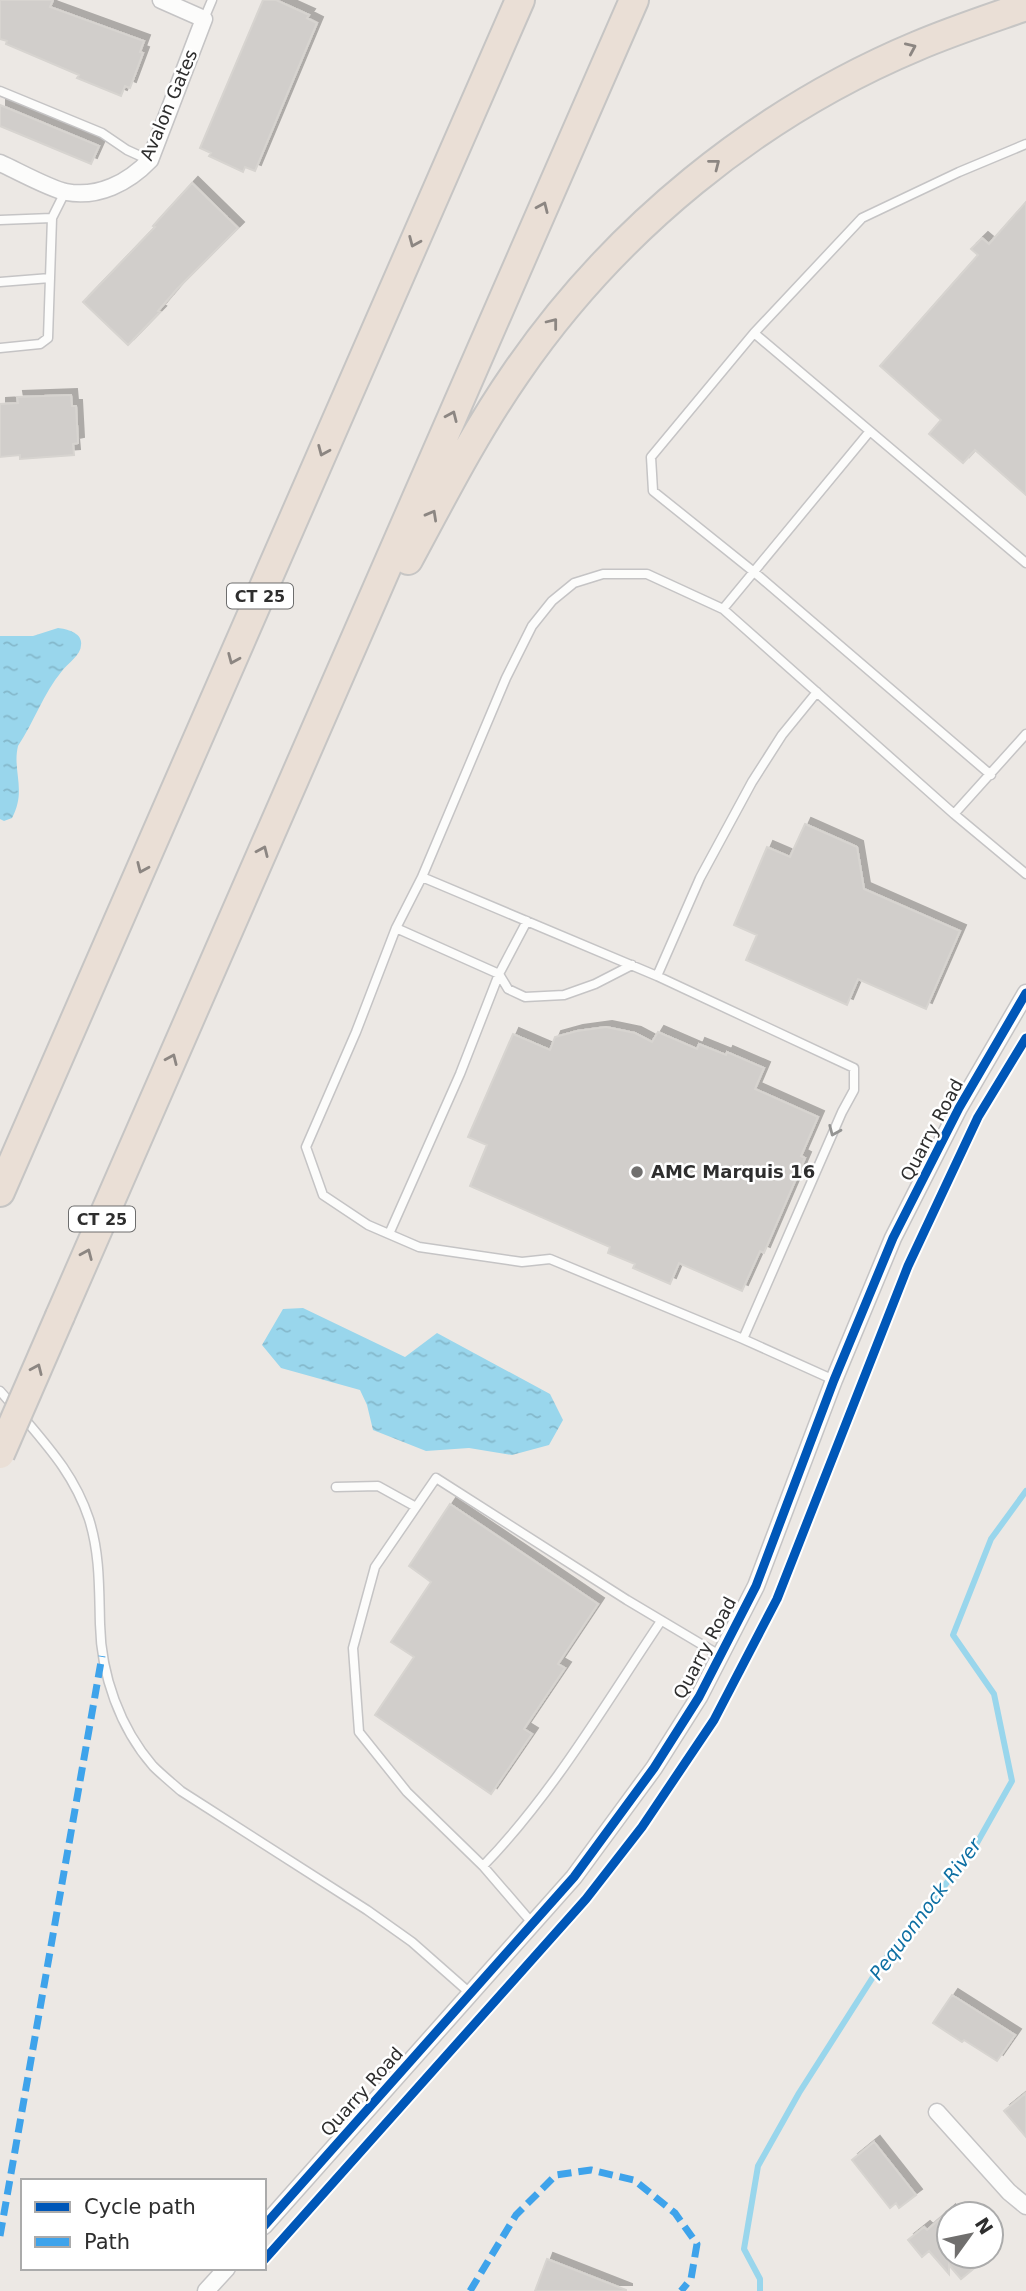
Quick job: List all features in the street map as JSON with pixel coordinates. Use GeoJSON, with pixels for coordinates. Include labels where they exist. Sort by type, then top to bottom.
{"type":"FeatureCollection","features":[{"type":"Feature","properties":{"kind":"highway"},"geometry":{"type":"LineString","coordinates":[[435,194],[505,0]]}},
{"type":"Feature","properties":{"kind":"highway","name":"CT 25"},"geometry":{"type":"LineString","coordinates":[[0,1192],[520,0]]}},
{"type":"Feature","properties":{"kind":"highway","name":"CT 25"},"geometry":{"type":"LineString","coordinates":[[0,1454],[634,0]]}},
{"type":"Feature","properties":{"kind":"highway"},"geometry":{"type":"LineString","coordinates":[[318,726],[464,455],[499,397],[562,312],[613,255],[694,180],[777,120],[844,80],[905,51],[1026,6]]}},
{"type":"Feature","properties":{"kind":"street"},"geometry":{"type":"LineString","coordinates":[[161,0],[204,19]]}},
{"type":"Feature","properties":{"kind":"street","name":"Avalon Gates"},"geometry":{"type":"LineString","coordinates":[[0,163],[65,192],[101,192],[137,173],[149,160],[204,19]]}},
{"type":"Feature","properties":{"kind":"street","name":"Quarry Road"},"geometry":{"type":"LineString","coordinates":[[266,2224],[573,1877],[633,1798],[699,1697],[755,1586],[834,1380],[893,1238],[959,1108],[1026,993]]}},
{"type":"Feature","properties":{"kind":"street"},"geometry":{"type":"LineString","coordinates":[[937,2112],[1009,2192],[1026,2206]]}},
{"type":"Feature","properties":{"kind":"street"},"geometry":{"type":"LineString","coordinates":[[206,2291],[225,2270]]}},
{"type":"Feature","properties":{"kind":"lane"},"geometry":{"type":"LineString","coordinates":[[204,19],[212,0]]}},
{"type":"Feature","properties":{"kind":"lane"},"geometry":{"type":"LineString","coordinates":[[0,91],[102,133],[127,150],[149,160]]}},
{"type":"Feature","properties":{"kind":"lane"},"geometry":{"type":"LineString","coordinates":[[991,775],[754,572],[653,491],[651,457],[754,333],[862,218],[1026,144]]}},
{"type":"Feature","properties":{"kind":"lane"},"geometry":{"type":"LineString","coordinates":[[0,348],[40,344],[48,338],[51,218],[65,192]]}},
{"type":"Feature","properties":{"kind":"lane"},"geometry":{"type":"LineString","coordinates":[[0,220],[51,218]]}},
{"type":"Feature","properties":{"kind":"lane"},"geometry":{"type":"LineString","coordinates":[[0,282],[50,278]]}},
{"type":"Feature","properties":{"kind":"lane"},"geometry":{"type":"LineString","coordinates":[[754,333],[1026,563]]}},
{"type":"Feature","properties":{"kind":"lane"},"geometry":{"type":"LineString","coordinates":[[723,609],[870,431]]}},
{"type":"Feature","properties":{"kind":"lane"},"geometry":{"type":"LineString","coordinates":[[834,1380],[550,1259],[522,1262],[419,1247],[368,1225],[323,1195],[306,1147],[356,1032],[396,928],[422,877],[506,678],[532,626],[552,601],[574,583],[603,574],[647,574],[723,609],[954,814],[1026,874]]}},
{"type":"Feature","properties":{"kind":"lane"},"geometry":{"type":"LineString","coordinates":[[657,976],[700,878],[752,782],[782,735],[817,692]]}},
{"type":"Feature","properties":{"kind":"lane"},"geometry":{"type":"LineString","coordinates":[[954,814],[1026,734]]}},
{"type":"Feature","properties":{"kind":"lane"},"geometry":{"type":"LineString","coordinates":[[422,877],[657,976],[854,1068],[854,1090],[836,1124],[743,1339]]}},
{"type":"Feature","properties":{"kind":"lane"},"geometry":{"type":"LineString","coordinates":[[389,1234],[460,1074],[499,974],[527,921]]}},
{"type":"Feature","properties":{"kind":"lane"},"geometry":{"type":"LineString","coordinates":[[396,928],[499,974],[508,989],[525,997],[564,995],[595,984],[632,965]]}},
{"type":"Feature","properties":{"kind":"lane"},"geometry":{"type":"LineString","coordinates":[[0,1391],[55,1454],[69,1473],[79,1495],[89,1520],[96,1551],[100,1582],[102,1656],[109,1684],[134,1739],[154,1767],[181,1791],[367,1910],[412,1942],[471,1994]]}},
{"type":"Feature","properties":{"kind":"lane"},"geometry":{"type":"LineString","coordinates":[[533,1924],[484,1866],[407,1792],[359,1732],[353,1648],[375,1567],[436,1478],[721,1656]]}},
{"type":"Feature","properties":{"kind":"lane"},"geometry":{"type":"LineString","coordinates":[[336,1487],[378,1486],[416,1507]]}},
{"type":"Feature","properties":{"kind":"lane"},"geometry":{"type":"LineString","coordinates":[[484,1866],[511,1837],[563,1766],[661,1621]]}},
{"type":"Feature","properties":{"kind":"water"},"geometry":{"type":"Polygon","coordinates":[[[58,628],[80,637],[80,649],[49,689],[18,746],[18,798],[12,818],[4,821],[0,819],[0,636],[33,636],[58,628]]]}},
{"type":"Feature","properties":{"kind":"water"},"geometry":{"type":"Polygon","coordinates":[[[303,1308],[405,1357],[437,1333],[550,1394],[563,1420],[549,1445],[512,1455],[469,1448],[426,1451],[373,1430],[360,1390],[281,1368],[262,1345],[283,1309],[303,1308]]]}},
{"type":"Feature","properties":{"kind":"building"},"geometry":{"type":"Polygon","coordinates":[[[0,0],[53,0],[50,7],[144,41],[140,52],[143,53],[130,88],[125,86],[121,96],[6,44],[7,41],[0,39],[0,0]]]}},
{"type":"Feature","properties":{"kind":"building"},"geometry":{"type":"Polygon","coordinates":[[[263,0],[276,0],[309,15],[307,18],[317,23],[255,171],[245,167],[243,172],[209,156],[211,153],[200,148],[263,0]]]}},
{"type":"Feature","properties":{"kind":"building"},"geometry":{"type":"Polygon","coordinates":[[[0,105],[99,146],[91,164],[0,126],[0,105]]]}},
{"type":"Feature","properties":{"kind":"building"},"geometry":{"type":"Polygon","coordinates":[[[192,183],[238,228],[177,289],[158,311],[160,312],[128,345],[83,302],[155,227],[153,226],[192,183]]]}},
{"type":"Feature","properties":{"kind":"building"},"geometry":{"type":"Polygon","coordinates":[[[1026,202],[1026,495],[975,450],[963,463],[929,434],[941,420],[880,366],[978,255],[971,249],[982,238],[989,244],[1026,202]]]}},
{"type":"Feature","properties":{"kind":"building"},"geometry":{"type":"Polygon","coordinates":[[[71,395],[72,406],[76,406],[78,443],[73,444],[74,455],[20,459],[20,455],[0,457],[0,404],[18,403],[17,397],[71,395]]]}},
{"type":"Feature","properties":{"kind":"building"},"geometry":{"type":"Polygon","coordinates":[[[805,824],[857,847],[864,889],[960,931],[926,1009],[858,979],[847,1005],[746,960],[757,935],[734,925],[767,847],[790,857],[805,824]]]}},
{"type":"Feature","properties":{"kind":"building","name":"AMC Marquis 16"},"geometry":{"type":"Polygon","coordinates":[[[606,1027],[635,1033],[652,1042],[658,1032],[697,1049],[699,1044],[726,1055],[727,1052],[764,1068],[755,1089],[818,1117],[801,1156],[805,1158],[764,1253],[760,1251],[742,1291],[679,1263],[670,1284],[633,1268],[635,1264],[608,1253],[610,1247],[470,1186],[487,1145],[468,1137],[513,1034],[550,1050],[555,1037],[606,1027]]]}},
{"type":"Feature","properties":{"kind":"building"},"geometry":{"type":"Polygon","coordinates":[[[450,1504],[598,1604],[558,1664],[565,1668],[524,1729],[532,1734],[491,1794],[375,1715],[414,1657],[391,1642],[431,1582],[409,1566],[450,1504]]]}},
{"type":"Feature","properties":{"kind":"building"},"geometry":{"type":"Polygon","coordinates":[[[952,1995],[1015,2035],[997,2061],[933,2023],[952,1995]]]}},
{"type":"Feature","properties":{"kind":"building"},"geometry":{"type":"Polygon","coordinates":[[[1026,2093],[1026,2137],[1004,2111],[1026,2093]]]}},
{"type":"Feature","properties":{"kind":"building"},"geometry":{"type":"Polygon","coordinates":[[[874,2142],[916,2195],[899,2208],[896,2203],[890,2208],[852,2160],[874,2142]]]}},
{"type":"Feature","properties":{"kind":"building"},"geometry":{"type":"Polygon","coordinates":[[[935,2223],[935,2258],[929,2251],[922,2257],[908,2240],[924,2227],[927,2230],[935,2223]]]}},
{"type":"Feature","properties":{"kind":"building"},"geometry":{"type":"Polygon","coordinates":[[[547,2259],[626,2290],[626,2291],[535,2291],[547,2259]]]}},
{"type":"Feature","properties":{"kind":"building"},"geometry":{"type":"Polygon","coordinates":[[[953,2270],[972,2270],[961,2279],[953,2270]]]}},
{"type":"Feature","properties":{"kind":"waterway","name":"Pequonnock River"},"geometry":{"type":"LineString","coordinates":[[760,2291],[760,2279],[744,2249],[758,2166],[799,2093],[880,1966],[973,1850],[1012,1781],[994,1694],[953,1635],[991,1539],[1026,1491]]}},
{"type":"Feature","properties":{"kind":"marked path"},"geometry":{"type":"LineString","coordinates":[[0,2236],[102,1656]]}},
{"type":"Feature","properties":{"kind":"marked path"},"geometry":{"type":"LineString","coordinates":[[470,2291],[516,2215],[556,2175],[591,2170],[634,2180],[675,2213],[697,2244],[691,2279],[681,2291]]}},
{"type":"Feature","properties":{"kind":"cycle path"},"geometry":{"type":"LineString","coordinates":[[266,2224],[574,1877],[654,1768],[699,1697],[756,1586],[834,1380],[893,1238],[959,1108],[1026,993]]}},
{"type":"Feature","properties":{"kind":"cycle path"},"geometry":{"type":"LineString","coordinates":[[266,2258],[586,1899],[642,1827],[714,1720],[777,1599],[908,1266],[978,1117],[1026,1038]]}},
{"type":"Feature","properties":{"kind":"place","name":"AMC Marquis 16"},"geometry":{"type":"Point","coordinates":[637,1172]}}]}
